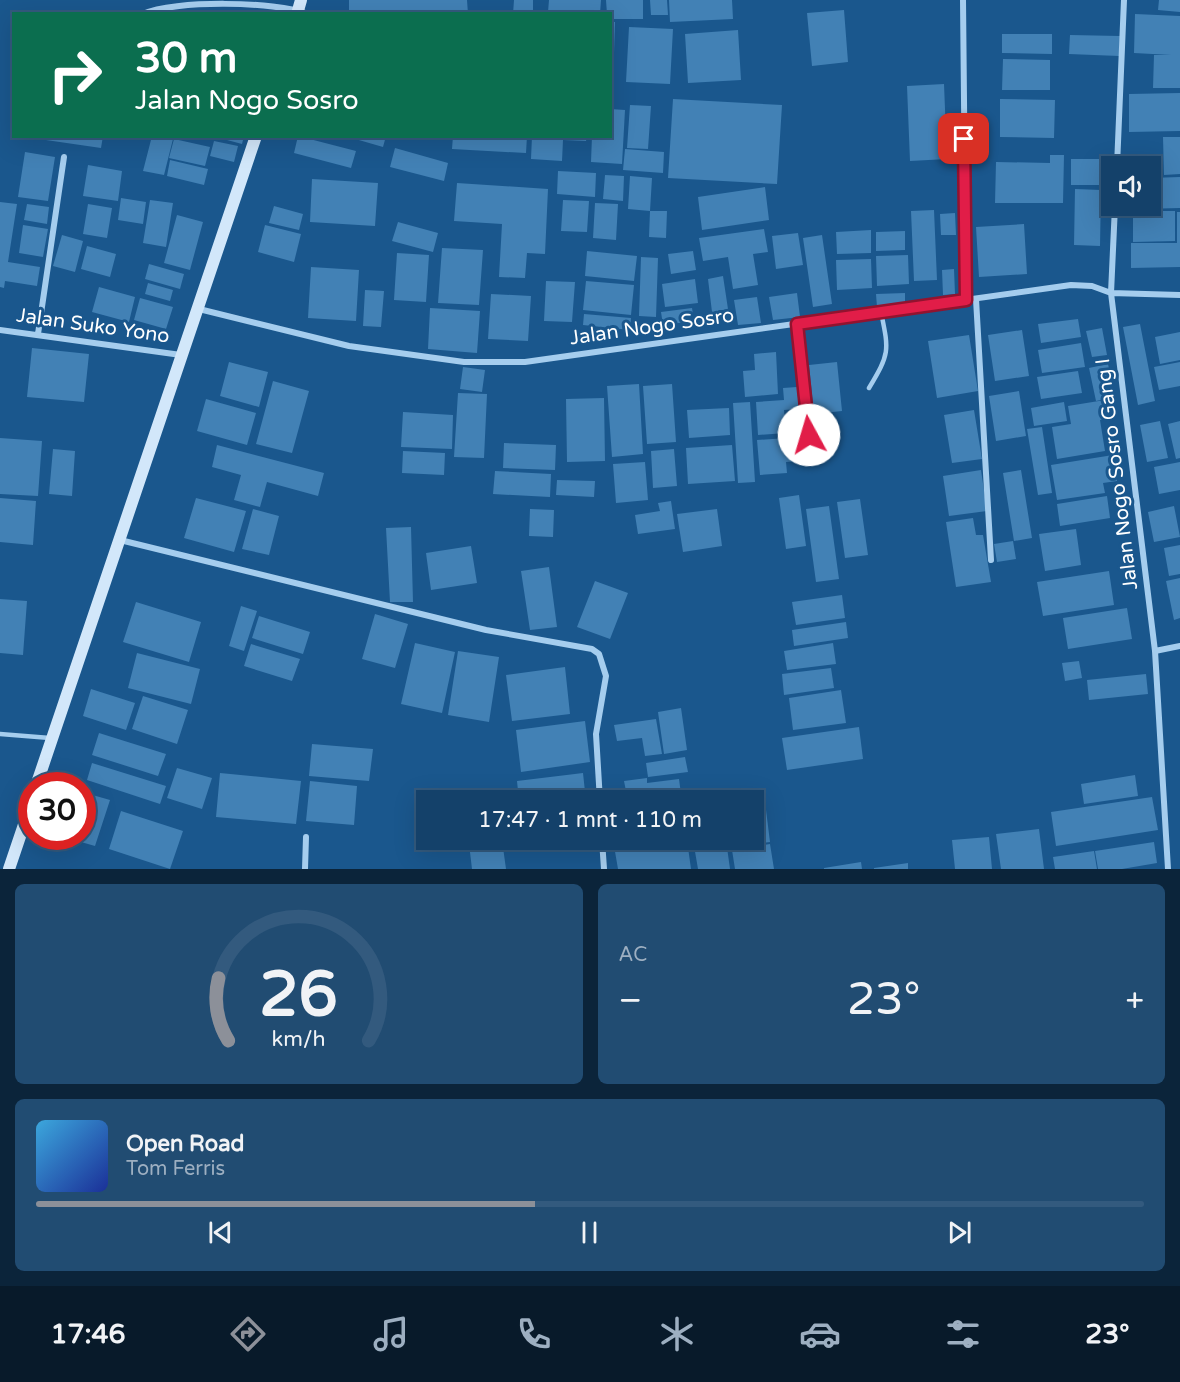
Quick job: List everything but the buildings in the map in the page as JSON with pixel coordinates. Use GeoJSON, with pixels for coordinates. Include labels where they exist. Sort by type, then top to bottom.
{"type":"FeatureCollection","features":[{"type":"Feature","properties":{"kind":"street"},"geometry":{"type":"LineString","coordinates":[[963,0],[966,300]]}},
{"type":"Feature","properties":{"kind":"street"},"geometry":{"type":"LineString","coordinates":[[1117,156],[1124,0]]}},
{"type":"Feature","properties":{"kind":"street"},"geometry":{"type":"LineString","coordinates":[[149,12],[168,6],[253,4],[301,9]]}},
{"type":"Feature","properties":{"kind":"street"},"geometry":{"type":"LineString","coordinates":[[41,772],[255,138]]}},
{"type":"Feature","properties":{"kind":"street"},"geometry":{"type":"LineString","coordinates":[[38,334],[64,157]]}},
{"type":"Feature","properties":{"kind":"street","name":"Jalan Nogo Sosro Gang I"},"geometry":{"type":"LineString","coordinates":[[1115,216],[1111,293],[1155,651],[1168,869]]}},
{"type":"Feature","properties":{"kind":"street","name":"Jalan Nogo Sosro"},"geometry":{"type":"LineString","coordinates":[[199,309],[349,346],[464,362],[525,362],[1071,285],[1092,286],[1111,293],[1180,295]]}},
{"type":"Feature","properties":{"kind":"street"},"geometry":{"type":"LineString","coordinates":[[976,299],[991,560]]}},
{"type":"Feature","properties":{"kind":"street"},"geometry":{"type":"LineString","coordinates":[[797,324],[811,457]]}},
{"type":"Feature","properties":{"kind":"street","name":"Jalan Suko Yono"},"geometry":{"type":"LineString","coordinates":[[0,330],[181,355]]}},
{"type":"Feature","properties":{"kind":"street"},"geometry":{"type":"LineString","coordinates":[[119,540],[486,630],[592,650],[599,654],[606,676],[596,734],[599,790]]}},
{"type":"Feature","properties":{"kind":"street"},"geometry":{"type":"LineString","coordinates":[[1155,651],[1180,646]]}},
{"type":"Feature","properties":{"kind":"street"},"geometry":{"type":"LineString","coordinates":[[305,869],[306,837]]}},
{"type":"Feature","properties":{"kind":"street"},"geometry":{"type":"LineString","coordinates":[[9,869],[18,842]]}},
{"type":"Feature","properties":{"kind":"street"},"geometry":{"type":"LineString","coordinates":[[603,850],[604,869]]}},
{"type":"Feature","properties":{"kind":"lane"},"geometry":{"type":"LineString","coordinates":[[869,388],[887,354],[888,345],[880,312]]}},
{"type":"Feature","properties":{"kind":"lane"},"geometry":{"type":"LineString","coordinates":[[0,734],[52,738]]}},
{"type":"Feature","properties":{"kind":"route"},"geometry":{"type":"LineString","coordinates":[[809,435],[797,324],[966,300],[964,139]]}}]}
